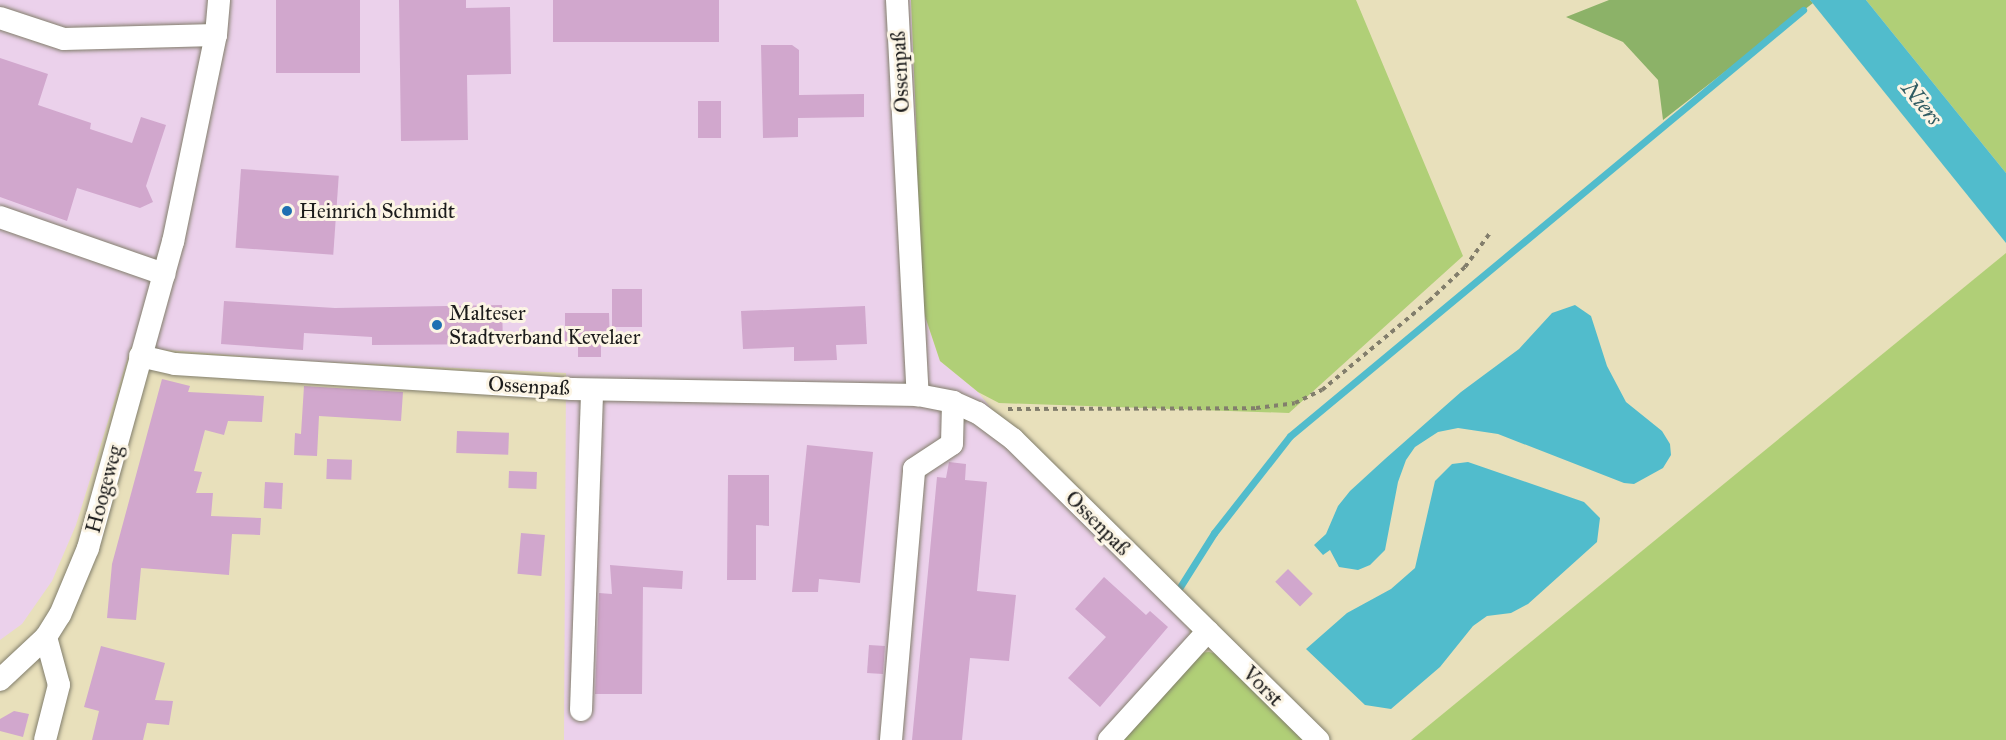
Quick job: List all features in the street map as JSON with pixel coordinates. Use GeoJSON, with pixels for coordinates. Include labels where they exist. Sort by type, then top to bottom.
{"type":"FeatureCollection","features":[{"type":"Feature","properties":{"kind":"street","name":"Hoogeweg"},"geometry":{"type":"LineString","coordinates":[[0,680],[46,637],[60,615],[88,548],[164,274],[216,35],[219,0]]}},
{"type":"Feature","properties":{"kind":"street","name":"Ossenpaß"},"geometry":{"type":"LineString","coordinates":[[897,0],[918,395]]}},
{"type":"Feature","properties":{"kind":"street"},"geometry":{"type":"LineString","coordinates":[[0,18],[63,39],[216,35]]}},
{"type":"Feature","properties":{"kind":"street"},"geometry":{"type":"LineString","coordinates":[[0,217],[164,274]]}},
{"type":"Feature","properties":{"kind":"street","name":"Ossenpaß"},"geometry":{"type":"LineString","coordinates":[[140,356],[175,364],[592,390],[918,395],[953,402],[978,412],[1013,439],[1208,631]]}},
{"type":"Feature","properties":{"kind":"street"},"geometry":{"type":"LineString","coordinates":[[581,710],[592,390]]}},
{"type":"Feature","properties":{"kind":"street"},"geometry":{"type":"LineString","coordinates":[[891,740],[914,470],[952,444],[953,402]]}},
{"type":"Feature","properties":{"kind":"street"},"geometry":{"type":"LineString","coordinates":[[1109,740],[1208,631]]}},
{"type":"Feature","properties":{"kind":"street","name":"Vorst"},"geometry":{"type":"LineString","coordinates":[[1208,631],[1318,740]]}},
{"type":"Feature","properties":{"kind":"street"},"geometry":{"type":"LineString","coordinates":[[45,740],[59,685],[46,637]]}},
{"type":"Feature","properties":{"kind":"path"},"geometry":{"type":"LineString","coordinates":[[978,412],[1130,406],[1256,408],[1295,404],[1322,390],[1429,301],[1465,267],[1490,233]]}},
{"type":"Feature","properties":{"kind":"shaded area"},"geometry":{"type":"Polygon","coordinates":[[[0,0],[911,0],[917,144],[913,280],[940,361],[978,392],[1056,490],[1190,629],[1189,637],[1100,740],[564,740],[566,373],[301,361],[131,347],[76,525],[52,581],[22,624],[0,640],[0,0]]]}},
{"type":"Feature","properties":{"kind":"green space"},"geometry":{"type":"Polygon","coordinates":[[[911,0],[1356,0],[1463,256],[1289,413],[999,403],[978,392],[940,361],[913,280],[917,144],[911,0]]]}},
{"type":"Feature","properties":{"kind":"green space"},"geometry":{"type":"Polygon","coordinates":[[[1609,0],[1810,0],[1813,3],[1663,120],[1658,80],[1623,42],[1566,17],[1609,0]]]}},
{"type":"Feature","properties":{"kind":"green space"},"geometry":{"type":"Polygon","coordinates":[[[1866,0],[2006,0],[2006,173],[1866,0]]]}},
{"type":"Feature","properties":{"kind":"green space"},"geometry":{"type":"Polygon","coordinates":[[[2006,253],[2006,740],[1411,740],[2006,253]]]}},
{"type":"Feature","properties":{"kind":"green space"},"geometry":{"type":"Polygon","coordinates":[[[1209,652],[1221,655],[1310,740],[1117,740],[1199,653],[1209,652]]]}},
{"type":"Feature","properties":{"kind":"water","name":"Niers"},"geometry":{"type":"Polygon","coordinates":[[[1810,0],[1866,0],[2006,173],[2006,243],[1810,0]]]}},
{"type":"Feature","properties":{"kind":"water"},"geometry":{"type":"Polygon","coordinates":[[[1575,305],[1591,316],[1607,366],[1626,402],[1662,431],[1670,444],[1671,455],[1663,468],[1634,484],[1624,483],[1498,434],[1458,428],[1438,432],[1415,447],[1406,460],[1398,482],[1385,550],[1370,565],[1358,570],[1339,567],[1330,550],[1323,555],[1314,545],[1326,534],[1338,506],[1350,491],[1461,392],[1519,349],[1552,313],[1575,305]]]}},
{"type":"Feature","properties":{"kind":"water"},"geometry":{"type":"Polygon","coordinates":[[[1468,462],[1584,502],[1600,518],[1597,542],[1528,604],[1511,613],[1487,616],[1473,626],[1440,667],[1391,709],[1365,705],[1306,649],[1347,613],[1391,589],[1415,568],[1435,481],[1452,464],[1468,462]]]}},
{"type":"Feature","properties":{"kind":"building"},"geometry":{"type":"Polygon","coordinates":[[[276,0],[360,0],[360,73],[276,73],[276,0]]]}},
{"type":"Feature","properties":{"kind":"building"},"geometry":{"type":"Polygon","coordinates":[[[399,0],[466,0],[466,8],[510,7],[511,74],[467,75],[468,140],[401,141],[399,0]]]}},
{"type":"Feature","properties":{"kind":"building"},"geometry":{"type":"Polygon","coordinates":[[[553,0],[719,0],[719,42],[553,42],[553,0]]]}},
{"type":"Feature","properties":{"kind":"building"},"geometry":{"type":"Polygon","coordinates":[[[761,45],[792,45],[799,50],[799,95],[864,94],[864,117],[798,118],[798,137],[763,138],[761,45]]]}},
{"type":"Feature","properties":{"kind":"building"},"geometry":{"type":"Polygon","coordinates":[[[0,58],[48,74],[38,105],[91,123],[90,129],[132,143],[141,117],[166,125],[146,186],[153,202],[140,208],[77,188],[67,221],[0,197],[0,58]]]}},
{"type":"Feature","properties":{"kind":"building"},"geometry":{"type":"Polygon","coordinates":[[[698,101],[721,101],[721,138],[698,138],[698,101]]]}},
{"type":"Feature","properties":{"kind":"building","name":"Heinrich Schmidt"},"geometry":{"type":"Polygon","coordinates":[[[241,169],[339,176],[333,255],[235,248],[241,169]]]}},
{"type":"Feature","properties":{"kind":"building"},"geometry":{"type":"Polygon","coordinates":[[[612,289],[642,289],[642,327],[612,327],[612,289]]]}},
{"type":"Feature","properties":{"kind":"building"},"geometry":{"type":"Polygon","coordinates":[[[224,301],[335,308],[502,305],[503,344],[372,345],[372,337],[304,333],[303,350],[221,344],[224,301]]]}},
{"type":"Feature","properties":{"kind":"building"},"geometry":{"type":"Polygon","coordinates":[[[865,306],[867,344],[836,345],[837,360],[794,361],[794,347],[743,349],[741,311],[865,306]]]}},
{"type":"Feature","properties":{"kind":"building"},"geometry":{"type":"Polygon","coordinates":[[[565,313],[609,313],[610,345],[601,345],[601,357],[578,357],[578,345],[565,345],[565,313]]]}},
{"type":"Feature","properties":{"kind":"building"},"geometry":{"type":"Polygon","coordinates":[[[162,379],[190,386],[188,392],[264,396],[262,422],[228,421],[224,435],[205,430],[194,471],[202,472],[196,493],[213,493],[211,516],[261,518],[260,535],[232,534],[229,575],[141,568],[136,620],[107,618],[112,564],[162,379]]]}},
{"type":"Feature","properties":{"kind":"building"},"geometry":{"type":"Polygon","coordinates":[[[304,386],[403,392],[401,421],[319,416],[317,456],[294,455],[295,433],[301,434],[304,386]]]}},
{"type":"Feature","properties":{"kind":"building"},"geometry":{"type":"Polygon","coordinates":[[[457,431],[509,433],[508,455],[456,453],[457,431]]]}},
{"type":"Feature","properties":{"kind":"building"},"geometry":{"type":"Polygon","coordinates":[[[807,445],[873,452],[860,583],[819,579],[818,592],[792,592],[807,445]]]}},
{"type":"Feature","properties":{"kind":"building"},"geometry":{"type":"Polygon","coordinates":[[[327,459],[352,460],[351,480],[326,479],[327,459]]]}},
{"type":"Feature","properties":{"kind":"building"},"geometry":{"type":"Polygon","coordinates":[[[949,462],[966,464],[965,480],[987,482],[977,591],[1016,595],[1009,661],[970,658],[962,740],[912,740],[937,477],[946,478],[949,462]]]}},
{"type":"Feature","properties":{"kind":"building"},"geometry":{"type":"Polygon","coordinates":[[[509,471],[537,472],[536,489],[508,488],[509,471]]]}},
{"type":"Feature","properties":{"kind":"building"},"geometry":{"type":"Polygon","coordinates":[[[728,475],[769,475],[769,526],[756,525],[756,580],[727,580],[728,475]]]}},
{"type":"Feature","properties":{"kind":"building"},"geometry":{"type":"Polygon","coordinates":[[[265,482],[283,483],[282,509],[264,508],[265,482]]]}},
{"type":"Feature","properties":{"kind":"building"},"geometry":{"type":"Polygon","coordinates":[[[521,533],[545,535],[541,576],[517,574],[521,533]]]}},
{"type":"Feature","properties":{"kind":"building"},"geometry":{"type":"Polygon","coordinates":[[[610,565],[683,571],[682,589],[643,587],[642,694],[595,694],[599,593],[612,594],[610,565]]]}},
{"type":"Feature","properties":{"kind":"building"},"geometry":{"type":"Polygon","coordinates":[[[1288,569],[1313,594],[1300,606],[1275,582],[1288,569]]]}},
{"type":"Feature","properties":{"kind":"building"},"geometry":{"type":"Polygon","coordinates":[[[1104,577],[1146,615],[1150,611],[1168,627],[1100,707],[1068,678],[1106,637],[1075,609],[1104,577]]]}},
{"type":"Feature","properties":{"kind":"building"},"geometry":{"type":"Polygon","coordinates":[[[869,645],[885,646],[883,674],[867,673],[869,645]]]}},
{"type":"Feature","properties":{"kind":"building"},"geometry":{"type":"Polygon","coordinates":[[[101,646],[165,663],[155,700],[173,701],[169,725],[147,723],[143,740],[92,740],[99,711],[84,707],[101,646]]]}},
{"type":"Feature","properties":{"kind":"building"},"geometry":{"type":"Polygon","coordinates":[[[14,711],[29,714],[23,737],[0,731],[0,719],[14,711]]]}},
{"type":"Feature","properties":{"kind":"waterway"},"geometry":{"type":"LineString","coordinates":[[1180,587],[1214,533],[1290,436],[1803,10]]}},
{"type":"Feature","properties":{"kind":"place","name":"Heinrich Schmidt"},"geometry":{"type":"Point","coordinates":[287,211]}},
{"type":"Feature","properties":{"kind":"place","name":"Malteser Stadtverband Kevelaer"},"geometry":{"type":"Point","coordinates":[437,325]}}]}
